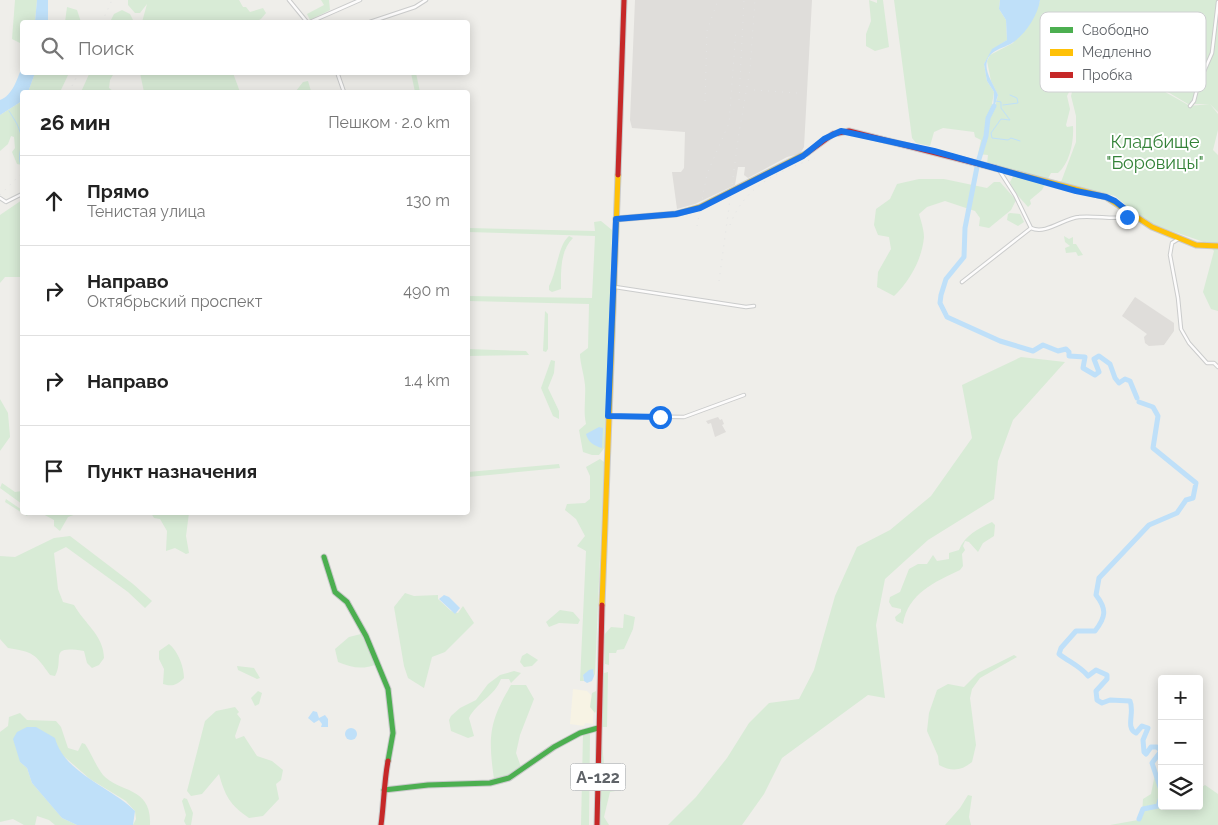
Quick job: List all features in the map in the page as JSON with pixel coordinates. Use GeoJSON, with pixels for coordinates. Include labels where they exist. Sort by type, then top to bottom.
{"type":"FeatureCollection","features":[{"type":"Feature","properties":{"kind":"street"},"geometry":{"type":"LineString","coordinates":[[289,0],[307,20]]}},
{"type":"Feature","properties":{"kind":"street"},"geometry":{"type":"LineString","coordinates":[[314,20],[360,0]]}},
{"type":"Feature","properties":{"kind":"street"},"geometry":{"type":"LineString","coordinates":[[376,20],[415,7],[426,0]]}},
{"type":"Feature","properties":{"kind":"street"},"geometry":{"type":"LineString","coordinates":[[624,0],[608,416],[684,417],[744,395]]}},
{"type":"Feature","properties":{"kind":"street"},"geometry":{"type":"LineString","coordinates":[[1206,67],[1212,53],[1218,2]]}},
{"type":"Feature","properties":{"kind":"street"},"geometry":{"type":"LineString","coordinates":[[338,75],[343,90]]}},
{"type":"Feature","properties":{"kind":"street"},"geometry":{"type":"LineString","coordinates":[[1190,106],[1194,101],[1196,92]]}},
{"type":"Feature","properties":{"kind":"street"},"geometry":{"type":"LineString","coordinates":[[616,219],[676,214],[700,208],[803,156],[824,139],[841,131],[934,151],[999,170],[1106,197],[1115,201],[1152,227],[1196,245],[1218,246]]}},
{"type":"Feature","properties":{"kind":"street"},"geometry":{"type":"LineString","coordinates":[[999,170],[1015,195],[1031,228],[1036,230],[1078,217],[1134,216]]}},
{"type":"Feature","properties":{"kind":"street"},"geometry":{"type":"LineString","coordinates":[[0,198],[6,202],[20,195]]}},
{"type":"Feature","properties":{"kind":"street"},"geometry":{"type":"LineString","coordinates":[[962,282],[1031,228]]}},
{"type":"Feature","properties":{"kind":"street"},"geometry":{"type":"LineString","coordinates":[[1180,238],[1172,243],[1170,255],[1178,298],[1181,329],[1189,343],[1206,363],[1214,363],[1218,367]]}},
{"type":"Feature","properties":{"kind":"street"},"geometry":{"type":"LineString","coordinates":[[613,287],[746,307],[754,306]]}},
{"type":"Feature","properties":{"kind":"street","name":"А-122"},"geometry":{"type":"LineString","coordinates":[[597,825],[600,650],[608,416]]}},
{"type":"Feature","properties":{"kind":"street"},"geometry":{"type":"LineString","coordinates":[[324,557],[335,592],[347,602],[366,636],[388,689],[393,733],[383,784],[381,825]]}},
{"type":"Feature","properties":{"kind":"street"},"geometry":{"type":"LineString","coordinates":[[384,790],[428,785],[490,783],[509,778],[554,747],[580,734],[598,728]]}},
{"type":"Feature","properties":{"kind":"shaded area"},"geometry":{"type":"Polygon","coordinates":[[[635,0],[812,0],[804,147],[800,154],[787,157],[748,178],[744,175],[745,167],[738,167],[735,185],[695,204],[677,209],[672,172],[681,172],[684,168],[685,132],[632,128],[630,120],[635,0]]]}},
{"type":"Feature","properties":{"kind":"shaded area"},"geometry":{"type":"Polygon","coordinates":[[[1135,297],[1174,323],[1174,331],[1164,345],[1149,346],[1145,343],[1144,337],[1147,334],[1122,316],[1135,297]]]}},
{"type":"Feature","properties":{"kind":"shaded area"},"geometry":{"type":"Polygon","coordinates":[[[718,417],[720,420],[722,419],[724,424],[722,425],[726,432],[715,437],[711,423],[708,424],[706,421],[718,417]]]}},
{"type":"Feature","properties":{"kind":"shaded area"},"geometry":{"type":"Polygon","coordinates":[[[573,689],[587,691],[594,698],[593,724],[585,723],[584,726],[570,724],[573,689]]]}},
{"type":"Feature","properties":{"kind":"green space"},"geometry":{"type":"Polygon","coordinates":[[[15,0],[37,0],[35,20],[20,20],[20,43],[12,39],[15,0]]]}},
{"type":"Feature","properties":{"kind":"green space"},"geometry":{"type":"Polygon","coordinates":[[[128,0],[239,0],[243,7],[246,7],[250,12],[263,8],[266,13],[259,20],[143,20],[147,4],[140,13],[135,13],[128,5],[128,0]]]}},
{"type":"Feature","properties":{"kind":"green space"},"geometry":{"type":"Polygon","coordinates":[[[321,0],[329,0],[330,10],[310,20],[307,14],[324,5],[321,0]]]}},
{"type":"Feature","properties":{"kind":"green space"},"geometry":{"type":"Polygon","coordinates":[[[869,0],[877,3],[877,0],[883,0],[889,47],[875,51],[866,46],[866,34],[871,21],[869,0]]]}},
{"type":"Feature","properties":{"kind":"green space","name":"Кладбище \"Боровицы\""},"geometry":{"type":"Polygon","coordinates":[[[894,0],[1000,0],[999,9],[1006,20],[1007,40],[992,50],[984,64],[987,81],[994,92],[991,110],[995,107],[998,95],[991,81],[987,61],[990,55],[1013,43],[1040,0],[1218,0],[1218,112],[1210,104],[1218,114],[1218,130],[1213,150],[1218,155],[1218,311],[1211,309],[1203,292],[1214,251],[1207,243],[1154,225],[1138,216],[1115,196],[1061,182],[1076,142],[1076,116],[1071,96],[1072,92],[1165,92],[1190,106],[1209,104],[1188,104],[1168,92],[1206,92],[1206,12],[1040,12],[1040,92],[1069,92],[1067,96],[1070,109],[1066,125],[1067,127],[1073,126],[1073,138],[1066,164],[1058,173],[1051,173],[1042,190],[1030,200],[1031,204],[1028,207],[1013,190],[1010,182],[1016,171],[987,164],[988,155],[978,154],[981,140],[975,137],[974,132],[943,128],[934,132],[930,146],[916,143],[912,138],[894,0]]]}},
{"type":"Feature","properties":{"kind":"green space"},"geometry":{"type":"Polygon","coordinates":[[[67,7],[77,10],[80,20],[65,20],[67,7]]]}},
{"type":"Feature","properties":{"kind":"green space"},"geometry":{"type":"Polygon","coordinates":[[[122,10],[130,14],[133,20],[111,20],[114,14],[122,10]]]}},
{"type":"Feature","properties":{"kind":"green space"},"geometry":{"type":"Polygon","coordinates":[[[34,75],[68,75],[61,90],[29,90],[34,75]]]}},
{"type":"Feature","properties":{"kind":"green space"},"geometry":{"type":"Polygon","coordinates":[[[89,75],[113,75],[109,88],[112,90],[82,90],[89,75]]]}},
{"type":"Feature","properties":{"kind":"green space"},"geometry":{"type":"Polygon","coordinates":[[[140,75],[234,75],[239,90],[144,90],[140,75]]]}},
{"type":"Feature","properties":{"kind":"green space"},"geometry":{"type":"Polygon","coordinates":[[[411,75],[416,75],[420,90],[415,90],[411,75]]]}},
{"type":"Feature","properties":{"kind":"green space"},"geometry":{"type":"Polygon","coordinates":[[[308,81],[311,90],[297,90],[303,82],[308,81]]]}},
{"type":"Feature","properties":{"kind":"green space"},"geometry":{"type":"Polygon","coordinates":[[[20,102],[20,165],[17,164],[12,152],[15,148],[14,137],[11,136],[8,144],[0,151],[0,115],[20,102]]]}},
{"type":"Feature","properties":{"kind":"green space"},"geometry":{"type":"Polygon","coordinates":[[[919,179],[944,179],[987,188],[994,182],[1000,182],[1016,200],[1011,210],[989,228],[979,226],[980,218],[975,211],[945,201],[927,207],[919,214],[924,237],[921,253],[910,277],[894,296],[877,287],[878,272],[891,249],[889,237],[878,235],[874,225],[876,209],[890,199],[897,184],[919,179]]]}},
{"type":"Feature","properties":{"kind":"green space"},"geometry":{"type":"Polygon","coordinates":[[[20,201],[20,277],[5,277],[0,283],[0,215],[20,201]]]}},
{"type":"Feature","properties":{"kind":"green space"},"geometry":{"type":"Polygon","coordinates":[[[1010,213],[1020,214],[1024,222],[1018,226],[1007,220],[1010,213]]]}},
{"type":"Feature","properties":{"kind":"green space"},"geometry":{"type":"Polygon","coordinates":[[[601,221],[612,230],[605,447],[599,455],[583,452],[579,430],[586,424],[585,385],[580,354],[588,348],[589,304],[470,301],[470,296],[592,298],[595,236],[470,232],[470,228],[595,231],[594,222],[601,221]]]}},
{"type":"Feature","properties":{"kind":"green space"},"geometry":{"type":"Polygon","coordinates":[[[569,236],[573,238],[563,255],[561,289],[552,292],[549,290],[549,286],[562,246],[569,236]]]}},
{"type":"Feature","properties":{"kind":"green space"},"geometry":{"type":"Polygon","coordinates":[[[1064,236],[1069,239],[1073,237],[1073,244],[1076,244],[1083,255],[1078,256],[1076,252],[1066,253],[1065,248],[1070,246],[1065,242],[1064,236]]]}},
{"type":"Feature","properties":{"kind":"green space"},"geometry":{"type":"Polygon","coordinates":[[[545,311],[548,314],[548,349],[546,352],[543,351],[545,311]]]}},
{"type":"Feature","properties":{"kind":"green space"},"geometry":{"type":"Polygon","coordinates":[[[470,349],[526,351],[529,355],[470,356],[470,349]]]}},
{"type":"Feature","properties":{"kind":"green space"},"geometry":{"type":"Polygon","coordinates":[[[1021,357],[1065,362],[1013,420],[998,461],[994,499],[928,540],[885,579],[876,625],[885,698],[868,695],[782,758],[764,794],[742,825],[668,825],[696,797],[727,758],[749,723],[769,703],[799,699],[814,670],[835,596],[857,547],[890,530],[931,496],[972,438],[962,385],[1021,357]]]}},
{"type":"Feature","properties":{"kind":"green space"},"geometry":{"type":"Polygon","coordinates":[[[551,360],[555,361],[554,373],[548,388],[559,411],[559,419],[553,416],[541,388],[551,360]]]}},
{"type":"Feature","properties":{"kind":"green space"},"geometry":{"type":"Polygon","coordinates":[[[0,399],[8,413],[10,437],[0,451],[0,399]]]}},
{"type":"Feature","properties":{"kind":"green space"},"geometry":{"type":"Polygon","coordinates":[[[600,459],[604,462],[595,674],[594,676],[593,670],[583,675],[584,681],[580,681],[586,551],[577,546],[585,536],[576,519],[565,510],[567,504],[585,503],[590,499],[590,476],[586,467],[600,459]]]}},
{"type":"Feature","properties":{"kind":"green space"},"geometry":{"type":"Polygon","coordinates":[[[559,464],[560,468],[470,477],[470,472],[559,464]]]}},
{"type":"Feature","properties":{"kind":"green space"},"geometry":{"type":"Polygon","coordinates":[[[2,483],[15,492],[20,491],[20,503],[0,488],[2,483]]]}},
{"type":"Feature","properties":{"kind":"green space"},"geometry":{"type":"Polygon","coordinates":[[[6,499],[20,509],[20,512],[5,502],[6,499]]]}},
{"type":"Feature","properties":{"kind":"green space"},"geometry":{"type":"Polygon","coordinates":[[[45,515],[74,515],[68,517],[60,531],[54,526],[54,520],[45,515]]]}},
{"type":"Feature","properties":{"kind":"green space"},"geometry":{"type":"Polygon","coordinates":[[[152,515],[189,515],[186,536],[189,553],[186,554],[175,548],[166,551],[167,531],[160,519],[154,518],[152,515]]]}},
{"type":"Feature","properties":{"kind":"green space"},"geometry":{"type":"Polygon","coordinates":[[[992,522],[995,525],[994,536],[983,543],[978,552],[969,542],[965,541],[963,546],[965,550],[962,554],[963,566],[960,570],[924,590],[910,604],[903,624],[896,621],[895,617],[901,612],[901,609],[892,607],[889,602],[890,597],[900,592],[909,569],[918,564],[927,564],[933,555],[937,561],[949,559],[949,553],[959,550],[968,536],[992,522]]]}},
{"type":"Feature","properties":{"kind":"green space"},"geometry":{"type":"Polygon","coordinates":[[[70,536],[133,584],[152,601],[145,608],[128,592],[66,547],[54,553],[58,589],[63,602],[74,605],[93,630],[101,643],[104,658],[99,665],[92,668],[87,663],[84,651],[65,650],[59,654],[58,670],[55,676],[50,675],[41,662],[33,655],[8,648],[0,639],[0,556],[15,557],[54,538],[70,536]]]}},
{"type":"Feature","properties":{"kind":"green space"},"geometry":{"type":"Polygon","coordinates":[[[405,593],[414,596],[438,595],[438,599],[451,611],[458,613],[463,606],[474,623],[445,652],[432,657],[424,688],[408,678],[404,666],[394,607],[405,593]]]}},
{"type":"Feature","properties":{"kind":"green space"},"geometry":{"type":"Polygon","coordinates":[[[560,610],[573,612],[580,620],[578,624],[559,623],[549,627],[546,622],[560,610]]]}},
{"type":"Feature","properties":{"kind":"green space"},"geometry":{"type":"Polygon","coordinates":[[[624,614],[635,617],[633,629],[624,649],[617,650],[616,653],[609,653],[609,665],[605,664],[604,635],[611,627],[623,628],[624,614]]]}},
{"type":"Feature","properties":{"kind":"green space"},"geometry":{"type":"Polygon","coordinates":[[[361,634],[377,664],[358,668],[338,662],[335,649],[349,637],[361,634]]]}},
{"type":"Feature","properties":{"kind":"green space"},"geometry":{"type":"Polygon","coordinates":[[[169,644],[178,655],[184,674],[184,678],[177,684],[172,685],[163,684],[164,669],[159,659],[159,651],[169,644]]]}},
{"type":"Feature","properties":{"kind":"green space"},"geometry":{"type":"Polygon","coordinates":[[[527,653],[538,660],[532,666],[524,667],[520,662],[522,656],[527,653]]]}},
{"type":"Feature","properties":{"kind":"green space"},"geometry":{"type":"Polygon","coordinates":[[[1014,655],[1017,657],[980,678],[972,689],[970,698],[976,745],[972,762],[956,770],[939,765],[938,756],[927,731],[929,713],[937,690],[948,684],[964,687],[978,673],[1014,655]]]}},
{"type":"Feature","properties":{"kind":"green space"},"geometry":{"type":"Polygon","coordinates":[[[237,666],[254,668],[260,678],[257,679],[238,670],[237,666]]]}},
{"type":"Feature","properties":{"kind":"green space"},"geometry":{"type":"Polygon","coordinates":[[[514,671],[521,673],[511,683],[509,679],[501,679],[494,690],[472,712],[469,718],[474,736],[468,738],[451,731],[449,720],[451,716],[460,708],[476,700],[488,684],[500,675],[514,671]]]}},
{"type":"Feature","properties":{"kind":"green space"},"geometry":{"type":"Polygon","coordinates":[[[608,672],[607,727],[602,727],[604,673],[608,672]]]}},
{"type":"Feature","properties":{"kind":"green space"},"geometry":{"type":"Polygon","coordinates":[[[511,685],[526,685],[534,699],[520,735],[516,753],[521,767],[508,775],[494,779],[491,752],[492,730],[498,709],[511,685]]]}},
{"type":"Feature","properties":{"kind":"green space"},"geometry":{"type":"Polygon","coordinates":[[[258,691],[262,693],[259,704],[255,706],[251,698],[258,691]]]}},
{"type":"Feature","properties":{"kind":"green space"},"geometry":{"type":"Polygon","coordinates":[[[596,691],[595,713],[590,707],[592,693],[596,691]]]}},
{"type":"Feature","properties":{"kind":"green space"},"geometry":{"type":"Polygon","coordinates":[[[235,707],[241,719],[235,736],[236,739],[244,736],[257,756],[272,761],[283,770],[281,780],[276,784],[279,799],[263,816],[249,818],[237,809],[226,794],[219,774],[202,794],[191,796],[187,791],[205,721],[216,711],[235,707]]]}},
{"type":"Feature","properties":{"kind":"green space"},"geometry":{"type":"Polygon","coordinates":[[[20,713],[27,720],[56,721],[61,727],[68,748],[78,751],[82,743],[85,744],[103,775],[117,785],[133,792],[146,803],[150,825],[133,825],[136,819],[135,811],[126,801],[90,779],[59,752],[20,762],[27,768],[32,783],[62,818],[77,825],[55,825],[49,820],[37,816],[35,825],[24,825],[13,819],[0,822],[0,732],[8,726],[9,717],[20,713]]]}},
{"type":"Feature","properties":{"kind":"green space"},"geometry":{"type":"Polygon","coordinates":[[[590,732],[589,825],[581,825],[583,734],[590,732]]]}},
{"type":"Feature","properties":{"kind":"green space"},"geometry":{"type":"Polygon","coordinates":[[[601,733],[605,774],[621,790],[610,792],[604,817],[609,825],[599,825],[601,733]]]}},
{"type":"Feature","properties":{"kind":"green space"},"geometry":{"type":"Polygon","coordinates":[[[1158,773],[1158,810],[1203,810],[1203,786],[1205,785],[1218,794],[1218,825],[1110,825],[1138,820],[1142,815],[1143,799],[1151,794],[1155,774],[1158,773]]]}},
{"type":"Feature","properties":{"kind":"green space"},"geometry":{"type":"Polygon","coordinates":[[[968,795],[972,796],[969,817],[971,825],[945,825],[960,808],[968,795]]]}},
{"type":"Feature","properties":{"kind":"green space"},"geometry":{"type":"Polygon","coordinates":[[[184,798],[187,799],[193,813],[191,825],[186,825],[184,821],[186,815],[182,801],[184,798]]]}},
{"type":"Feature","properties":{"kind":"water"},"geometry":{"type":"Polygon","coordinates":[[[37,0],[48,0],[48,20],[35,20],[37,0]]]}},
{"type":"Feature","properties":{"kind":"water"},"geometry":{"type":"Polygon","coordinates":[[[1000,0],[1040,0],[1034,18],[1022,35],[1012,43],[991,54],[987,61],[988,74],[998,95],[993,111],[994,92],[987,81],[984,64],[992,49],[1007,40],[1006,20],[999,9],[1000,0]]]}},
{"type":"Feature","properties":{"kind":"water"},"geometry":{"type":"Polygon","coordinates":[[[20,72],[20,75],[34,75],[29,90],[20,90],[20,102],[0,115],[0,100],[11,91],[20,72]]]}},
{"type":"Feature","properties":{"kind":"water"},"geometry":{"type":"Polygon","coordinates":[[[599,427],[603,428],[602,448],[592,443],[586,434],[599,427]]]}},
{"type":"Feature","properties":{"kind":"water"},"geometry":{"type":"Polygon","coordinates":[[[444,595],[449,597],[460,608],[455,614],[439,599],[444,595]]]}},
{"type":"Feature","properties":{"kind":"water"},"geometry":{"type":"Polygon","coordinates":[[[593,669],[594,676],[592,681],[587,683],[584,681],[583,675],[593,669]]]}},
{"type":"Feature","properties":{"kind":"water"},"geometry":{"type":"Polygon","coordinates":[[[313,711],[317,712],[319,718],[325,715],[328,719],[328,727],[321,727],[322,724],[319,720],[314,723],[308,718],[313,711]]]}},
{"type":"Feature","properties":{"kind":"water"},"geometry":{"type":"Polygon","coordinates":[[[27,727],[36,727],[55,738],[60,750],[68,761],[89,779],[125,802],[135,811],[133,825],[77,825],[62,818],[32,783],[27,768],[20,762],[13,739],[17,732],[27,727]]]}},
{"type":"Feature","properties":{"kind":"water"},"geometry":{"type":"Polygon","coordinates":[[[351,728],[357,734],[351,740],[345,734],[351,728]]]}},
{"type":"Feature","properties":{"kind":"waterway"},"geometry":{"type":"LineString","coordinates":[[1003,105],[1018,103],[1017,98],[1010,95]]}},
{"type":"Feature","properties":{"kind":"waterway"},"geometry":{"type":"LineString","coordinates":[[996,101],[1001,102],[1001,108],[1010,120],[1001,119],[991,133],[992,138],[1008,140],[1011,138],[1020,141]]}},
{"type":"Feature","properties":{"kind":"waterway"},"geometry":{"type":"LineString","coordinates":[[979,159],[986,136],[988,118],[994,106]]}},
{"type":"Feature","properties":{"kind":"waterway"},"geometry":{"type":"LineString","coordinates":[[9,111],[20,133]]}},
{"type":"Feature","properties":{"kind":"waterway"},"geometry":{"type":"LineString","coordinates":[[977,167],[965,228],[964,257],[946,279],[941,295],[940,303],[947,317],[1000,341],[1033,351],[1043,345],[1058,351],[1066,349],[1069,352],[1069,356],[1085,357],[1083,368],[1095,375],[1099,372],[1094,359],[1099,356],[1110,364],[1119,383],[1125,379],[1130,381],[1137,398]]}},
{"type":"Feature","properties":{"kind":"waterway"},"geometry":{"type":"LineString","coordinates":[[1139,402],[1153,407],[1158,416],[1153,448],[1196,483],[1193,498],[1186,500],[1177,513],[1149,525],[1099,578],[1096,595],[1104,613],[1101,621],[1095,631],[1076,631],[1061,648],[1059,654],[1088,676],[1096,670],[1107,675],[1107,679],[1096,691],[1097,700],[1102,703],[1110,700],[1130,701],[1132,710],[1131,727],[1133,731],[1136,733],[1142,726],[1148,728],[1143,740],[1144,752],[1146,754],[1151,747],[1157,747],[1161,751],[1152,763],[1158,781]]}},
{"type":"Feature","properties":{"kind":"waterway"},"geometry":{"type":"LineString","coordinates":[[1139,819],[1143,809],[1158,806]]}},
{"type":"Feature","properties":{"kind":"railway"},"geometry":{"type":"LineString","coordinates":[[103,20],[112,0]]}},
{"type":"Feature","properties":{"kind":"railway"},"geometry":{"type":"LineString","coordinates":[[705,101],[707,31],[718,0]]}},
{"type":"Feature","properties":{"kind":"railway"},"geometry":{"type":"LineString","coordinates":[[739,100],[744,0]]}},
{"type":"Feature","properties":{"kind":"railway"},"geometry":{"type":"LineString","coordinates":[[719,281],[739,133],[750,69],[755,0]]}},
{"type":"Feature","properties":{"kind":"railway"},"geometry":{"type":"LineString","coordinates":[[697,226],[707,174],[729,123],[736,30]]}},
{"type":"Feature","properties":{"kind":"railway"},"geometry":{"type":"LineString","coordinates":[[70,90],[78,75]]}},
{"type":"Feature","properties":{"kind":"railway"},"geometry":{"type":"LineString","coordinates":[[754,90],[797,93]]}},
{"type":"Feature","properties":{"kind":"railway"},"geometry":{"type":"LineString","coordinates":[[730,225],[736,211],[744,200],[764,182],[788,169],[815,158]]}},
{"type":"Feature","properties":{"kind":"railway"},"geometry":{"type":"LineString","coordinates":[[0,195],[20,175]]}},
{"type":"Feature","properties":{"kind":"traffic: fast"},"geometry":{"type":"LineString","coordinates":[[324,557],[335,592],[347,602],[366,636],[388,689],[393,733],[388,761]]}},
{"type":"Feature","properties":{"kind":"traffic: fast"},"geometry":{"type":"LineString","coordinates":[[384,790],[428,785],[490,783],[509,778],[554,747],[580,733],[598,728]]}},
{"type":"Feature","properties":{"kind":"traffic: slow"},"geometry":{"type":"LineString","coordinates":[[616,219],[676,214],[700,207],[807,153]]}},
{"type":"Feature","properties":{"kind":"traffic: slow"},"geometry":{"type":"LineString","coordinates":[[995,168],[1106,197],[1152,227],[1196,245],[1218,246]]}},
{"type":"Feature","properties":{"kind":"traffic: slow"},"geometry":{"type":"LineString","coordinates":[[602,605],[618,175]]}},
{"type":"Feature","properties":{"kind":"traffic: jam"},"geometry":{"type":"LineString","coordinates":[[618,175],[624,0]]}},
{"type":"Feature","properties":{"kind":"traffic: jam"},"geometry":{"type":"LineString","coordinates":[[807,153],[833,134],[849,131],[995,168]]}},
{"type":"Feature","properties":{"kind":"traffic: jam"},"geometry":{"type":"LineString","coordinates":[[597,825],[602,605]]}},
{"type":"Feature","properties":{"kind":"traffic: jam"},"geometry":{"type":"LineString","coordinates":[[381,825],[388,761]]}},
{"type":"Feature","properties":{"kind":"route"},"geometry":{"type":"LineString","coordinates":[[660,417],[608,416],[616,219],[676,214],[700,208],[737,190],[743,184],[803,156],[824,139],[841,131],[849,131],[934,151],[1076,191],[1106,197],[1115,201],[1134,216],[1127,217]]}}]}
